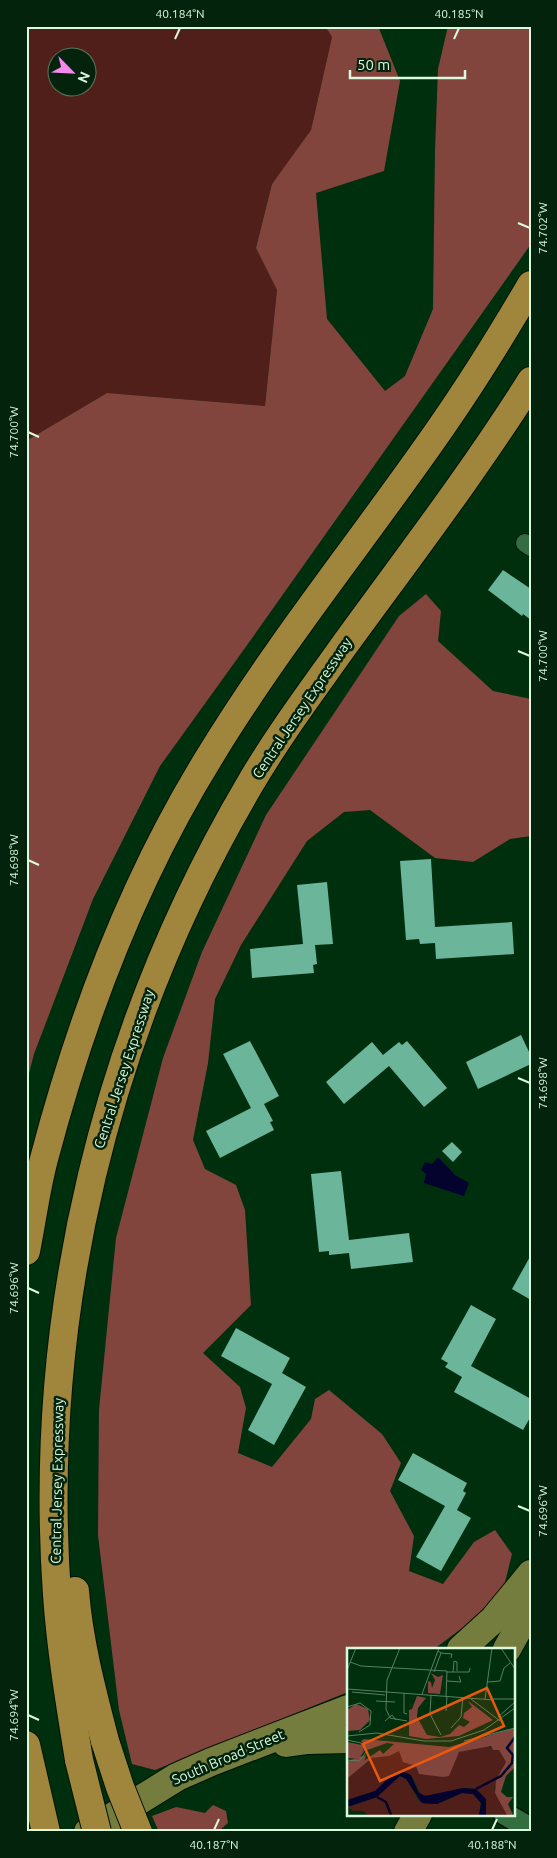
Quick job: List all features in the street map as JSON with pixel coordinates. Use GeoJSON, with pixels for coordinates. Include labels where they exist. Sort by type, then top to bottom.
{"type":"FeatureCollection","features":[{"type":"Feature","properties":{"kind":"highway"},"geometry":{"type":"LineString","coordinates":[[26,1251],[43,1161],[82,1030],[108,959],[172,823],[209,757],[249,694],[442,426],[487,358],[531,285]]}},
{"type":"Feature","properties":{"kind":"highway","name":"Central Jersey Expressway"},"geometry":{"type":"LineString","coordinates":[[97,1832],[79,1760],[64,1668],[57,1596],[54,1450],[58,1378],[76,1245],[88,1186],[106,1116],[128,1046],[153,978],[215,846],[250,783],[289,722],[482,454],[531,381]]}},
{"type":"Feature","properties":{"kind":"highway"},"geometry":{"type":"LineString","coordinates":[[76,1245],[69,1397],[69,1473],[77,1616],[89,1679],[105,1741],[120,1787],[138,1832]]}},
{"type":"Feature","properties":{"kind":"highway"},"geometry":{"type":"LineString","coordinates":[[26,1745],[46,1832]]}},
{"type":"Feature","properties":{"kind":"main road"},"geometry":{"type":"LineString","coordinates":[[462,1648],[494,1619],[531,1574]]}},
{"type":"Feature","properties":{"kind":"main road"},"geometry":{"type":"LineString","coordinates":[[509,1648],[531,1606]]}},
{"type":"Feature","properties":{"kind":"main road","name":"South Broad Street"},"geometry":{"type":"LineString","coordinates":[[88,1832],[177,1777],[347,1709]]}},
{"type":"Feature","properties":{"kind":"main road"},"geometry":{"type":"LineString","coordinates":[[247,1748],[308,1740],[347,1739]]}},
{"type":"Feature","properties":{"kind":"main road"},"geometry":{"type":"LineString","coordinates":[[408,1832],[417,1816]]}},
{"type":"Feature","properties":{"kind":"street"},"geometry":{"type":"LineString","coordinates":[[508,1816],[531,1829]]}},
{"type":"Feature","properties":{"kind":"shaded area"},"geometry":{"type":"Polygon","coordinates":[[[26,26],[325,26],[332,37],[311,130],[272,184],[256,248],[277,290],[265,406],[107,393],[26,441],[26,26]]]}},
{"type":"Feature","properties":{"kind":"shaded area"},"geometry":{"type":"Polygon","coordinates":[[[325,26],[378,26],[400,81],[384,171],[316,193],[327,319],[385,391],[405,376],[433,309],[438,69],[448,26],[531,26],[531,244],[160,766],[93,899],[34,1054],[26,1085],[26,441],[107,393],[265,406],[277,290],[256,248],[272,184],[311,130],[332,37],[325,26]]]}},
{"type":"Feature","properties":{"kind":"shaded area"},"geometry":{"type":"Polygon","coordinates":[[[426,594],[441,611],[438,641],[493,691],[531,699],[531,836],[510,839],[473,862],[435,858],[370,810],[344,812],[307,841],[241,945],[215,999],[208,1063],[193,1140],[205,1169],[236,1185],[245,1210],[251,1305],[203,1353],[240,1387],[246,1408],[238,1453],[272,1467],[311,1419],[315,1399],[329,1390],[382,1434],[401,1463],[390,1491],[414,1536],[409,1571],[443,1584],[474,1542],[495,1530],[512,1554],[503,1590],[465,1626],[435,1648],[347,1648],[347,1692],[155,1770],[132,1764],[119,1710],[98,1535],[99,1410],[116,1238],[163,1058],[202,952],[266,815],[399,616],[426,594]]]}},
{"type":"Feature","properties":{"kind":"shaded area"},"geometry":{"type":"Polygon","coordinates":[[[437,1158],[455,1175],[469,1183],[464,1196],[424,1183],[426,1174],[421,1170],[425,1162],[432,1164],[437,1158]]]}},
{"type":"Feature","properties":{"kind":"shaded area"},"geometry":{"type":"Polygon","coordinates":[[[213,1805],[226,1811],[228,1823],[221,1829],[224,1832],[159,1832],[152,1816],[176,1807],[205,1813],[213,1805]]]}},
{"type":"Feature","properties":{"kind":"building"},"geometry":{"type":"Polygon","coordinates":[[[503,570],[531,589],[531,620],[523,614],[522,616],[488,590],[503,570]]]}},
{"type":"Feature","properties":{"kind":"building"},"geometry":{"type":"Polygon","coordinates":[[[431,859],[435,927],[512,922],[514,954],[436,959],[435,943],[420,944],[419,939],[406,940],[400,861],[431,859]]]}},
{"type":"Feature","properties":{"kind":"building"},"geometry":{"type":"Polygon","coordinates":[[[327,882],[333,944],[315,945],[317,964],[313,965],[314,973],[252,978],[250,949],[303,944],[297,885],[327,882]]]}},
{"type":"Feature","properties":{"kind":"building"},"geometry":{"type":"Polygon","coordinates":[[[521,1035],[531,1056],[531,1064],[478,1089],[466,1062],[521,1035]]]}},
{"type":"Feature","properties":{"kind":"building"},"geometry":{"type":"Polygon","coordinates":[[[250,1041],[279,1096],[264,1104],[273,1121],[270,1122],[274,1130],[220,1158],[206,1131],[251,1108],[223,1054],[250,1041]]]}},
{"type":"Feature","properties":{"kind":"building"},"geometry":{"type":"Polygon","coordinates":[[[407,1041],[447,1088],[424,1107],[389,1066],[344,1104],[326,1082],[372,1042],[383,1055],[399,1042],[402,1045],[407,1041]]]}},
{"type":"Feature","properties":{"kind":"building"},"geometry":{"type":"Polygon","coordinates":[[[452,1142],[462,1152],[453,1162],[442,1151],[452,1142]]]}},
{"type":"Feature","properties":{"kind":"building"},"geometry":{"type":"Polygon","coordinates":[[[341,1171],[349,1240],[409,1233],[413,1262],[351,1269],[349,1253],[329,1255],[329,1251],[319,1252],[311,1174],[341,1171]]]}},
{"type":"Feature","properties":{"kind":"building"},"geometry":{"type":"Polygon","coordinates":[[[531,1255],[531,1300],[512,1289],[531,1255]]]}},
{"type":"Feature","properties":{"kind":"building"},"geometry":{"type":"Polygon","coordinates":[[[471,1305],[496,1319],[471,1366],[531,1399],[531,1416],[523,1430],[454,1392],[462,1377],[445,1367],[448,1363],[441,1359],[471,1305]]]}},
{"type":"Feature","properties":{"kind":"building"},"geometry":{"type":"Polygon","coordinates":[[[236,1328],[290,1358],[282,1373],[306,1387],[274,1445],[248,1430],[272,1384],[221,1356],[236,1328]]]}},
{"type":"Feature","properties":{"kind":"building"},"geometry":{"type":"Polygon","coordinates":[[[413,1453],[467,1483],[463,1491],[466,1493],[457,1510],[471,1518],[441,1571],[416,1557],[445,1506],[398,1480],[413,1453]]]}}]}
